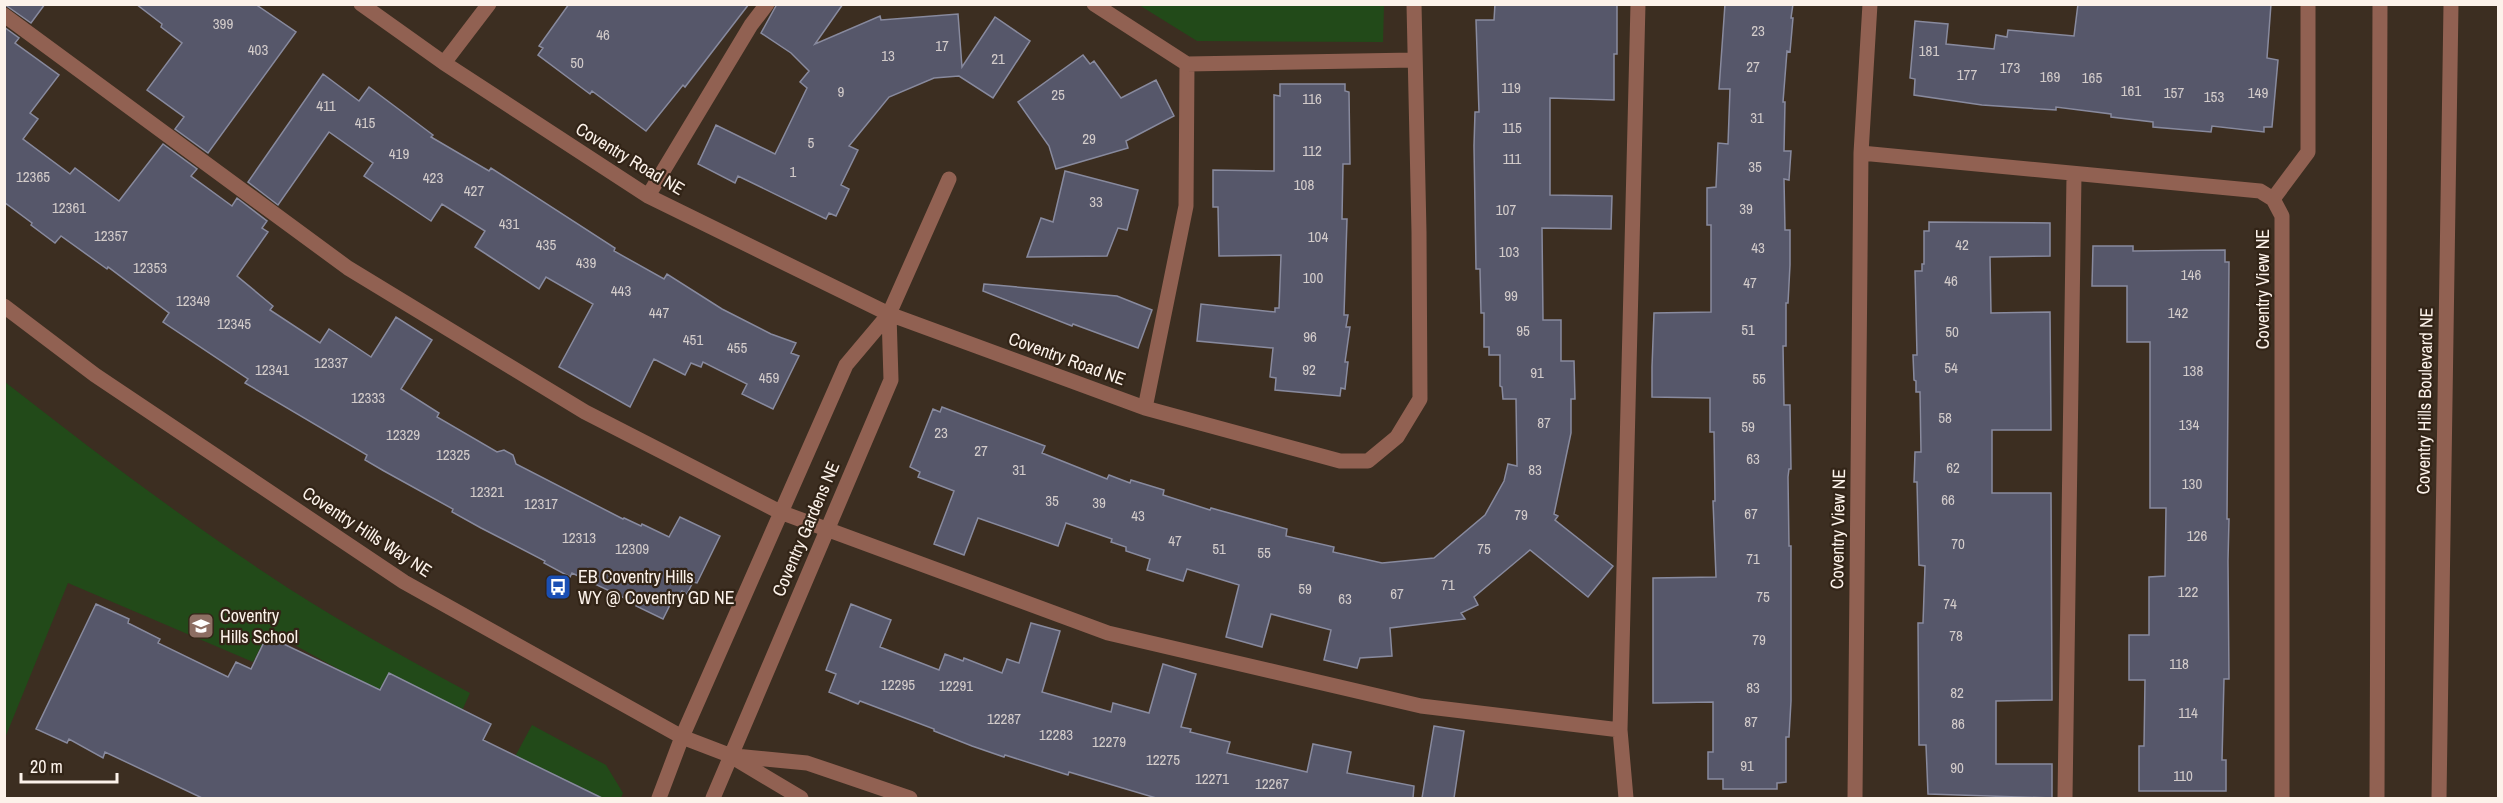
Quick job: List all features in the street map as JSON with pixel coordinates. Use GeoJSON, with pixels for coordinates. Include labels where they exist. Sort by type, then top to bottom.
{"type":"FeatureCollection","features":[{"type":"Feature","properties":{"kind":"street","name":"Coventry Road NE"},"geometry":{"type":"LineString","coordinates":[[361,4],[444,63],[648,196],[889,314],[1145,408],[1340,461],[1368,461],[1397,437],[1420,399],[1414,4]]}},
{"type":"Feature","properties":{"kind":"street"},"geometry":{"type":"LineString","coordinates":[[444,63],[489,4]]}},
{"type":"Feature","properties":{"kind":"street"},"geometry":{"type":"LineString","coordinates":[[648,196],[766,4]]}},
{"type":"Feature","properties":{"kind":"street"},"geometry":{"type":"LineString","coordinates":[[1094,4],[1187,64],[1414,60]]}},
{"type":"Feature","properties":{"kind":"street"},"geometry":{"type":"LineString","coordinates":[[1626,798],[1620,730],[1638,4]]}},
{"type":"Feature","properties":{"kind":"street","name":"Coventry View NE"},"geometry":{"type":"LineString","coordinates":[[1855,798],[1860,153],[1870,4]]}},
{"type":"Feature","properties":{"kind":"street"},"geometry":{"type":"LineString","coordinates":[[1860,153],[2260,191],[2273,199],[2308,152],[2308,4]]}},
{"type":"Feature","properties":{"kind":"street"},"geometry":{"type":"LineString","coordinates":[[2378,798],[2380,4]]}},
{"type":"Feature","properties":{"kind":"street","name":"Coventry Hills Boulevard NE"},"geometry":{"type":"LineString","coordinates":[[2439,798],[2451,4]]}},
{"type":"Feature","properties":{"kind":"street"},"geometry":{"type":"LineString","coordinates":[[4,15],[348,268],[585,412],[780,512],[826,531],[1108,633],[1420,706],[1620,730]]}},
{"type":"Feature","properties":{"kind":"street"},"geometry":{"type":"LineString","coordinates":[[1145,408],[1186,206],[1187,64]]}},
{"type":"Feature","properties":{"kind":"street"},"geometry":{"type":"LineString","coordinates":[[2065,798],[2074,175]]}},
{"type":"Feature","properties":{"kind":"street","name":"Coventry Gardens NE"},"geometry":{"type":"LineString","coordinates":[[659,798],[682,737],[846,364],[889,314],[949,179]]}},
{"type":"Feature","properties":{"kind":"street","name":"Coventry View NE"},"geometry":{"type":"LineString","coordinates":[[2273,199],[2282,216],[2282,798]]}},
{"type":"Feature","properties":{"kind":"street","name":"Coventry Hills Way NE"},"geometry":{"type":"LineString","coordinates":[[4,306],[95,375],[404,582],[682,737],[729,755],[801,798]]}},
{"type":"Feature","properties":{"kind":"street","name":"Coventry Gardens NE"},"geometry":{"type":"LineString","coordinates":[[712,798],[891,380],[889,314]]}},
{"type":"Feature","properties":{"kind":"street","name":"Coventry Hills Way NE"},"geometry":{"type":"LineString","coordinates":[[729,755],[807,763],[910,798]]}},
{"type":"Feature","properties":{"kind":"green space"},"geometry":{"type":"Polygon","coordinates":[[[1139,5],[1384,5],[1383,42],[1197,41],[1139,5]]]}},
{"type":"Feature","properties":{"kind":"green space"},"geometry":{"type":"Polygon","coordinates":[[[5,382],[144,488],[251,564],[355,629],[470,693],[460,715],[380,692],[269,631],[253,662],[68,583],[5,738],[5,382]]]}},
{"type":"Feature","properties":{"kind":"green space"},"geometry":{"type":"Polygon","coordinates":[[[532,725],[606,765],[623,793],[621,798],[582,798],[511,764],[532,725]]]}},
{"type":"Feature","properties":{"kind":"building"},"geometry":{"type":"Polygon","coordinates":[[[4,4],[45,4],[31,23],[4,4]]]}},
{"type":"Feature","properties":{"kind":"building"},"geometry":{"type":"Polygon","coordinates":[[[136,4],[255,4],[296,32],[208,153],[175,129],[184,117],[147,90],[182,43],[136,4]]]}},
{"type":"Feature","properties":{"kind":"building"},"geometry":{"type":"Polygon","coordinates":[[[569,4],[749,4],[685,87],[683,85],[646,131],[592,91],[590,94],[538,55],[543,48],[539,46],[569,4]]]}},
{"type":"Feature","properties":{"kind":"building"},"geometry":{"type":"Polygon","coordinates":[[[777,4],[843,4],[815,44],[880,16],[881,20],[958,14],[962,67],[995,17],[1030,41],[993,98],[959,76],[934,78],[889,97],[849,146],[858,150],[841,185],[849,189],[836,216],[829,213],[826,219],[738,176],[735,183],[698,164],[716,125],[775,154],[807,88],[800,82],[809,71],[791,53],[761,33],[777,4]]]}},
{"type":"Feature","properties":{"kind":"building"},"geometry":{"type":"Polygon","coordinates":[[[1495,4],[1617,4],[1614,100],[1550,98],[1550,195],[1612,196],[1611,229],[1542,228],[1543,320],[1561,320],[1561,361],[1574,361],[1575,399],[1571,399],[1571,433],[1554,514],[1558,516],[1555,520],[1613,566],[1588,597],[1530,550],[1474,597],[1478,605],[1461,613],[1465,619],[1390,628],[1392,656],[1360,658],[1357,668],[1324,660],[1331,630],[1271,614],[1262,647],[1226,637],[1239,585],[1187,569],[1183,581],[1147,570],[1150,559],[1126,551],[1126,547],[1111,542],[1112,539],[1066,523],[1058,546],[978,518],[964,555],[934,544],[954,491],[918,477],[920,472],[910,467],[933,409],[940,412],[942,407],[1045,446],[1042,453],[1107,479],[1109,475],[1130,483],[1131,480],[1164,490],[1163,495],[1210,510],[1211,508],[1287,529],[1286,536],[1334,547],[1333,552],[1382,563],[1434,558],[1485,515],[1504,481],[1508,464],[1517,466],[1516,399],[1503,399],[1500,386],[1500,355],[1489,355],[1489,347],[1484,347],[1480,269],[1476,269],[1474,146],[1475,112],[1479,112],[1476,20],[1494,20],[1495,4]]]}},
{"type":"Feature","properties":{"kind":"building"},"geometry":{"type":"Polygon","coordinates":[[[1725,4],[1793,4],[1790,52],[1787,51],[1783,102],[1785,102],[1784,151],[1791,151],[1789,180],[1784,179],[1785,230],[1790,230],[1790,265],[1788,303],[1786,303],[1786,346],[1783,346],[1784,405],[1790,405],[1791,469],[1789,469],[1788,477],[1789,546],[1791,546],[1791,701],[1789,737],[1786,737],[1786,782],[1777,783],[1777,789],[1723,789],[1723,779],[1708,779],[1708,752],[1713,752],[1713,702],[1653,703],[1653,578],[1716,577],[1713,501],[1715,501],[1714,432],[1710,432],[1710,398],[1652,397],[1652,367],[1654,313],[1711,312],[1711,225],[1707,225],[1707,188],[1716,187],[1718,143],[1728,144],[1730,89],[1719,89],[1725,4]]]}},
{"type":"Feature","properties":{"kind":"building"},"geometry":{"type":"Polygon","coordinates":[[[2078,4],[2271,4],[2267,58],[2278,60],[2272,127],[2264,127],[2264,132],[2212,126],[2211,132],[2153,127],[2153,122],[2111,117],[2111,114],[2056,107],[2056,110],[1982,105],[1914,95],[1915,79],[1910,78],[1915,21],[1948,24],[1946,44],[1994,49],[1996,35],[2007,37],[2008,30],[2074,36],[2078,4]]]}},
{"type":"Feature","properties":{"kind":"building"},"geometry":{"type":"Polygon","coordinates":[[[4,27],[19,38],[15,43],[59,75],[30,113],[38,119],[23,139],[70,174],[75,168],[119,201],[163,144],[197,169],[191,176],[232,206],[237,198],[267,221],[262,228],[268,232],[237,276],[273,306],[270,310],[320,343],[329,329],[371,357],[396,317],[432,340],[401,389],[439,413],[437,417],[497,452],[504,450],[513,455],[516,464],[623,519],[641,526],[642,524],[669,537],[680,517],[720,536],[697,583],[693,582],[687,594],[682,591],[679,596],[675,595],[663,619],[572,573],[570,577],[544,563],[545,561],[452,512],[453,509],[365,460],[367,455],[245,383],[248,379],[163,322],[169,313],[108,267],[107,269],[61,236],[55,243],[31,225],[32,223],[4,202],[4,27]]]}},
{"type":"Feature","properties":{"kind":"building"},"geometry":{"type":"Polygon","coordinates":[[[1083,55],[1090,64],[1094,61],[1121,98],[1156,80],[1174,116],[1126,141],[1128,148],[1056,169],[1049,146],[1018,102],[1083,55]]]}},
{"type":"Feature","properties":{"kind":"building"},"geometry":{"type":"Polygon","coordinates":[[[323,74],[359,101],[369,87],[433,135],[431,137],[489,171],[491,168],[615,248],[614,251],[664,279],[667,274],[722,309],[771,334],[796,343],[791,353],[799,356],[773,409],[742,394],[747,384],[703,362],[701,367],[691,363],[685,375],[654,359],[630,407],[559,367],[593,304],[546,277],[539,289],[475,247],[485,231],[442,204],[431,221],[364,176],[373,163],[329,132],[278,205],[248,182],[323,74]]]}},
{"type":"Feature","properties":{"kind":"building"},"geometry":{"type":"Polygon","coordinates":[[[1280,84],[1345,84],[1345,91],[1349,92],[1350,164],[1343,164],[1342,219],[1347,219],[1344,315],[1348,315],[1346,327],[1350,327],[1345,362],[1348,362],[1345,389],[1341,388],[1340,396],[1275,390],[1276,378],[1270,377],[1273,348],[1197,341],[1201,304],[1275,312],[1275,308],[1279,308],[1281,255],[1219,256],[1218,207],[1213,207],[1213,170],[1274,171],[1274,95],[1280,96],[1280,84]]]}},
{"type":"Feature","properties":{"kind":"building"},"geometry":{"type":"Polygon","coordinates":[[[1065,171],[1138,190],[1127,230],[1118,228],[1107,256],[1027,257],[1041,218],[1053,222],[1065,171]]]}},
{"type":"Feature","properties":{"kind":"building"},"geometry":{"type":"Polygon","coordinates":[[[1929,222],[2050,223],[2050,256],[1990,257],[1991,313],[2050,312],[2051,430],[1992,430],[1992,493],[2051,493],[2052,700],[1996,701],[1996,764],[2052,764],[2052,798],[1928,794],[1926,745],[1919,745],[1918,623],[1923,623],[1925,566],[1919,565],[1917,482],[1914,482],[1915,452],[1921,452],[1920,392],[1916,392],[1913,355],[1917,355],[1915,271],[1922,271],[1922,264],[1924,264],[1924,231],[1929,231],[1929,222]]]}},
{"type":"Feature","properties":{"kind":"building"},"geometry":{"type":"Polygon","coordinates":[[[2093,246],[2133,246],[2133,251],[2225,250],[2225,262],[2229,262],[2227,519],[2229,519],[2229,679],[2224,679],[2222,760],[2226,760],[2226,791],[2139,791],[2139,746],[2144,746],[2145,680],[2129,680],[2129,635],[2149,635],[2149,577],[2165,576],[2166,508],[2150,508],[2150,342],[2127,342],[2127,286],[2092,286],[2093,246]]]}},
{"type":"Feature","properties":{"kind":"building"},"geometry":{"type":"Polygon","coordinates":[[[984,284],[1117,296],[1152,310],[1138,348],[1073,324],[1072,326],[983,291],[984,284]]]}},
{"type":"Feature","properties":{"kind":"building"},"geometry":{"type":"Polygon","coordinates":[[[96,604],[129,619],[128,623],[160,639],[158,643],[228,677],[236,662],[251,669],[267,636],[380,690],[389,673],[491,724],[483,740],[602,798],[202,798],[105,752],[103,758],[69,739],[67,743],[36,729],[96,604]]]}},
{"type":"Feature","properties":{"kind":"building"},"geometry":{"type":"Polygon","coordinates":[[[851,604],[891,620],[880,647],[939,670],[945,654],[963,661],[964,658],[1002,673],[1007,659],[1019,663],[1031,623],[1060,631],[1042,692],[1111,712],[1113,703],[1149,713],[1163,664],[1196,674],[1181,727],[1191,729],[1190,732],[1230,742],[1227,753],[1307,772],[1313,744],[1351,752],[1347,773],[1414,786],[1413,798],[1156,798],[1069,772],[1068,775],[1005,755],[1004,757],[972,746],[860,701],[858,704],[829,692],[836,674],[826,670],[851,604]]]}},
{"type":"Feature","properties":{"kind":"building"},"geometry":{"type":"Polygon","coordinates":[[[1434,726],[1464,731],[1454,798],[1422,798],[1434,726]]]}},
{"type":"Feature","properties":{"kind":"place","name":"EB Coventry Hills WY @ Coventry GD NE"},"geometry":{"type":"Point","coordinates":[558,587]}},
{"type":"Feature","properties":{"kind":"place","name":"Coventry Hills School"},"geometry":{"type":"Point","coordinates":[201,626]}}]}
